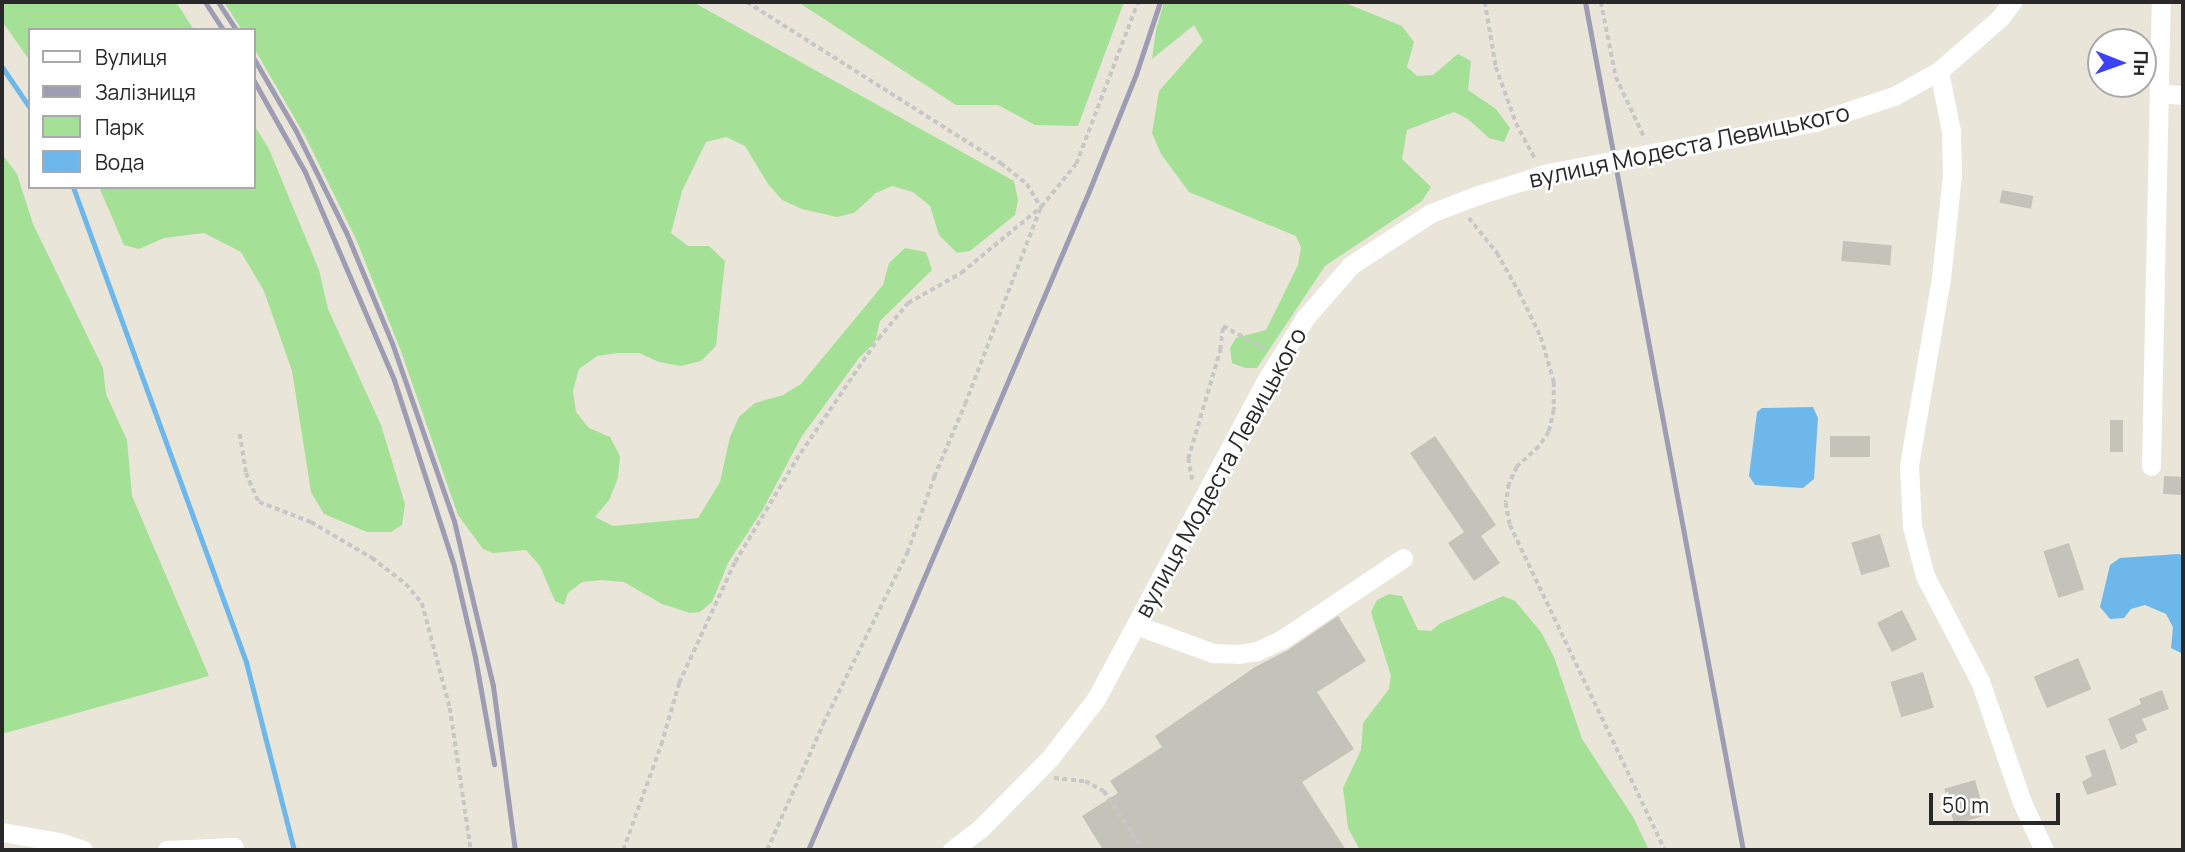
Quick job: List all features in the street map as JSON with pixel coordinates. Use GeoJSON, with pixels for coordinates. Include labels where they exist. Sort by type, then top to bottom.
{"type":"FeatureCollection","features":[{"type":"Feature","properties":{"kind":"street","name":"вулиця Модеста Левицького"},"geometry":{"type":"LineString","coordinates":[[952,850],[980,829],[1038,770],[1096,699],[1281,357],[1305,317],[1351,265],[1431,213],[1548,173],[1815,122],[1894,96],[1939,71],[2000,18],[2012,2]]}},
{"type":"Feature","properties":{"kind":"street"},"geometry":{"type":"LineString","coordinates":[[2151,466],[2161,2]]}},
{"type":"Feature","properties":{"kind":"street"},"geometry":{"type":"LineString","coordinates":[[1939,71],[1951,131],[1952,175],[1941,278],[1909,466],[1912,526],[1925,576],[1980,681],[2022,802],[2044,850]]}},
{"type":"Feature","properties":{"kind":"street"},"geometry":{"type":"LineString","coordinates":[[2159,93],[2183,95]]}},
{"type":"Feature","properties":{"kind":"street"},"geometry":{"type":"LineString","coordinates":[[1136,625],[1213,653],[1238,654],[1257,651],[1281,640],[1403,558]]}},
{"type":"Feature","properties":{"kind":"street"},"geometry":{"type":"LineString","coordinates":[[2,832],[60,842],[83,850]]}},
{"type":"Feature","properties":{"kind":"street"},"geometry":{"type":"LineString","coordinates":[[167,850],[234,847]]}},
{"type":"Feature","properties":{"kind":"path"},"geometry":{"type":"LineString","coordinates":[[747,2],[1001,163],[1027,184],[1041,207]]}},
{"type":"Feature","properties":{"kind":"path"},"geometry":{"type":"LineString","coordinates":[[623,850],[661,746],[678,683],[735,562],[796,460],[878,339],[908,303],[961,273],[1041,207],[1076,164],[1138,2]]}},
{"type":"Feature","properties":{"kind":"path"},"geometry":{"type":"LineString","coordinates":[[1485,2],[1496,67],[1512,112],[1530,154],[1548,173]]}},
{"type":"Feature","properties":{"kind":"path"},"geometry":{"type":"LineString","coordinates":[[1601,2],[1616,77],[1649,154]]}},
{"type":"Feature","properties":{"kind":"path"},"geometry":{"type":"LineString","coordinates":[[1455,204],[1482,232],[1519,292],[1541,338],[1554,382],[1554,410],[1549,432],[1539,447],[1517,467],[1509,484],[1506,503],[1510,525],[1665,850]]}},
{"type":"Feature","properties":{"kind":"path"},"geometry":{"type":"LineString","coordinates":[[767,850],[823,724],[907,553],[933,477],[965,404],[1041,207]]}},
{"type":"Feature","properties":{"kind":"path"},"geometry":{"type":"LineString","coordinates":[[1198,511],[1188,459],[1220,351],[1223,326],[1281,357]]}},
{"type":"Feature","properties":{"kind":"path"},"geometry":{"type":"LineString","coordinates":[[240,434],[246,473],[259,502],[311,522],[372,558],[406,584],[422,603],[450,708],[471,850]]}},
{"type":"Feature","properties":{"kind":"path"},"geometry":{"type":"LineString","coordinates":[[1038,770],[1053,778],[1085,781],[1104,791],[1143,850]]}},
{"type":"Feature","properties":{"kind":"green space"},"geometry":{"type":"Polygon","coordinates":[[[2,2],[176,2],[193,28],[28,28],[28,58],[2,21],[2,2]]]}},
{"type":"Feature","properties":{"kind":"green space"},"geometry":{"type":"Polygon","coordinates":[[[224,2],[693,2],[1014,181],[1018,200],[1015,215],[970,251],[957,253],[939,235],[930,206],[913,192],[892,186],[876,193],[854,213],[837,217],[802,209],[782,200],[768,184],[745,146],[726,137],[706,142],[682,191],[671,233],[688,246],[709,246],[725,261],[716,346],[701,361],[681,366],[659,362],[639,353],[618,353],[597,356],[579,369],[573,391],[576,412],[589,428],[610,437],[620,456],[618,478],[609,500],[595,517],[613,526],[698,518],[720,482],[730,437],[739,417],[755,403],[783,395],[801,384],[883,285],[889,263],[905,248],[926,252],[932,270],[880,321],[875,342],[859,358],[802,436],[763,509],[728,563],[712,602],[700,612],[690,613],[662,604],[624,582],[602,580],[582,582],[568,593],[564,605],[555,601],[540,566],[526,550],[493,553],[483,549],[458,515],[401,351],[356,239],[305,136],[256,51],[256,28],[241,28],[224,2]]]}},
{"type":"Feature","properties":{"kind":"green space"},"geometry":{"type":"Polygon","coordinates":[[[798,2],[1124,2],[1078,126],[1035,125],[998,105],[956,105],[798,2]]]}},
{"type":"Feature","properties":{"kind":"green space"},"geometry":{"type":"Polygon","coordinates":[[[1164,2],[1343,2],[1402,26],[1414,42],[1407,67],[1417,76],[1433,75],[1458,54],[1471,61],[1468,90],[1496,109],[1510,128],[1504,142],[1489,138],[1468,119],[1454,112],[1407,130],[1402,159],[1431,187],[1422,201],[1325,266],[1257,368],[1245,368],[1232,363],[1230,348],[1236,338],[1266,330],[1298,265],[1301,247],[1296,236],[1189,192],[1161,154],[1152,133],[1159,91],[1203,41],[1194,25],[1152,59],[1164,2]]]}},
{"type":"Feature","properties":{"kind":"green space"},"geometry":{"type":"Polygon","coordinates":[[[256,128],[269,149],[319,270],[328,309],[381,425],[405,504],[402,525],[391,532],[367,532],[324,514],[311,492],[292,371],[264,291],[241,252],[204,233],[164,238],[139,249],[124,245],[100,189],[256,189],[256,128]]]}},
{"type":"Feature","properties":{"kind":"green space"},"geometry":{"type":"Polygon","coordinates":[[[2,154],[17,174],[33,224],[103,368],[106,394],[127,440],[132,496],[209,676],[2,734],[2,154]]]}},
{"type":"Feature","properties":{"kind":"green space"},"geometry":{"type":"Polygon","coordinates":[[[1389,594],[1402,596],[1418,630],[1431,631],[1441,623],[1503,596],[1515,601],[1541,632],[1554,657],[1582,739],[1633,817],[1649,850],[1360,850],[1348,828],[1343,788],[1361,750],[1363,723],[1389,689],[1391,676],[1371,612],[1377,600],[1389,594]]]}},
{"type":"Feature","properties":{"kind":"water"},"geometry":{"type":"Polygon","coordinates":[[[1813,407],[1818,418],[1814,479],[1803,488],[1755,485],[1749,476],[1757,412],[1762,408],[1813,407]]]}},
{"type":"Feature","properties":{"kind":"water"},"geometry":{"type":"Polygon","coordinates":[[[2179,554],[2183,556],[2183,654],[2171,648],[2173,627],[2166,614],[2145,605],[2131,609],[2124,618],[2110,619],[2100,607],[2110,565],[2120,558],[2179,554]]]}},
{"type":"Feature","properties":{"kind":"building"},"geometry":{"type":"Polygon","coordinates":[[[2002,190],[2033,196],[2031,209],[2000,203],[2002,190]]]}},
{"type":"Feature","properties":{"kind":"building"},"geometry":{"type":"Polygon","coordinates":[[[1843,241],[1892,245],[1890,265],[1841,261],[1843,241]]]}},
{"type":"Feature","properties":{"kind":"building"},"geometry":{"type":"Polygon","coordinates":[[[2110,420],[2123,420],[2123,452],[2110,452],[2110,420]]]}},
{"type":"Feature","properties":{"kind":"building"},"geometry":{"type":"Polygon","coordinates":[[[1435,436],[1496,525],[1481,536],[1500,563],[1474,581],[1448,543],[1464,532],[1410,453],[1435,436]]]}},
{"type":"Feature","properties":{"kind":"building"},"geometry":{"type":"Polygon","coordinates":[[[1830,436],[1870,436],[1870,457],[1830,457],[1830,436]]]}},
{"type":"Feature","properties":{"kind":"building"},"geometry":{"type":"Polygon","coordinates":[[[2164,476],[2183,477],[2182,495],[2163,494],[2164,476]]]}},
{"type":"Feature","properties":{"kind":"building"},"geometry":{"type":"Polygon","coordinates":[[[1880,534],[1890,567],[1861,575],[1851,543],[1880,534]]]}},
{"type":"Feature","properties":{"kind":"building"},"geometry":{"type":"Polygon","coordinates":[[[2069,543],[2084,590],[2058,598],[2043,551],[2069,543]]]}},
{"type":"Feature","properties":{"kind":"building"},"geometry":{"type":"Polygon","coordinates":[[[1902,610],[1917,639],[1892,652],[1877,623],[1902,610]]]}},
{"type":"Feature","properties":{"kind":"building"},"geometry":{"type":"Polygon","coordinates":[[[1338,616],[1366,661],[1317,692],[1354,749],[1302,782],[1346,850],[1103,850],[1082,816],[1118,793],[1110,781],[1162,747],[1155,736],[1255,667],[1288,650],[1338,616]]]}},
{"type":"Feature","properties":{"kind":"building"},"geometry":{"type":"Polygon","coordinates":[[[2078,658],[2091,689],[2047,708],[2034,677],[2078,658]]]}},
{"type":"Feature","properties":{"kind":"building"},"geometry":{"type":"Polygon","coordinates":[[[1923,672],[1934,707],[1901,717],[1890,682],[1923,672]]]}},
{"type":"Feature","properties":{"kind":"building"},"geometry":{"type":"Polygon","coordinates":[[[2162,690],[2169,709],[2142,719],[2147,730],[2135,735],[2138,742],[2121,750],[2108,719],[2141,704],[2139,699],[2162,690]]]}},
{"type":"Feature","properties":{"kind":"building"},"geometry":{"type":"Polygon","coordinates":[[[2105,749],[2117,785],[2087,795],[2082,782],[2092,776],[2085,756],[2105,749]]]}},
{"type":"Feature","properties":{"kind":"building"},"geometry":{"type":"Polygon","coordinates":[[[1975,780],[1985,816],[1954,824],[1944,789],[1975,780]]]}},
{"type":"Feature","properties":{"kind":"waterway"},"geometry":{"type":"LineString","coordinates":[[2,67],[28,105]]}},
{"type":"Feature","properties":{"kind":"waterway"},"geometry":{"type":"LineString","coordinates":[[74,189],[246,662],[294,850]]}},
{"type":"Feature","properties":{"kind":"railway"},"geometry":{"type":"LineString","coordinates":[[205,2],[222,28]]}},
{"type":"Feature","properties":{"kind":"railway"},"geometry":{"type":"LineString","coordinates":[[218,2],[235,28]]}},
{"type":"Feature","properties":{"kind":"railway"},"geometry":{"type":"LineString","coordinates":[[808,850],[1089,191],[1136,74],[1160,2]]}},
{"type":"Feature","properties":{"kind":"railway"},"geometry":{"type":"LineString","coordinates":[[1585,2],[1743,850]]}},
{"type":"Feature","properties":{"kind":"railway"},"geometry":{"type":"LineString","coordinates":[[256,62],[296,131],[346,232],[392,343],[454,521],[493,686],[515,850]]}},
{"type":"Feature","properties":{"kind":"railway"},"geometry":{"type":"LineString","coordinates":[[256,85],[305,172],[394,380],[454,566],[475,657],[494,764]]}}]}
